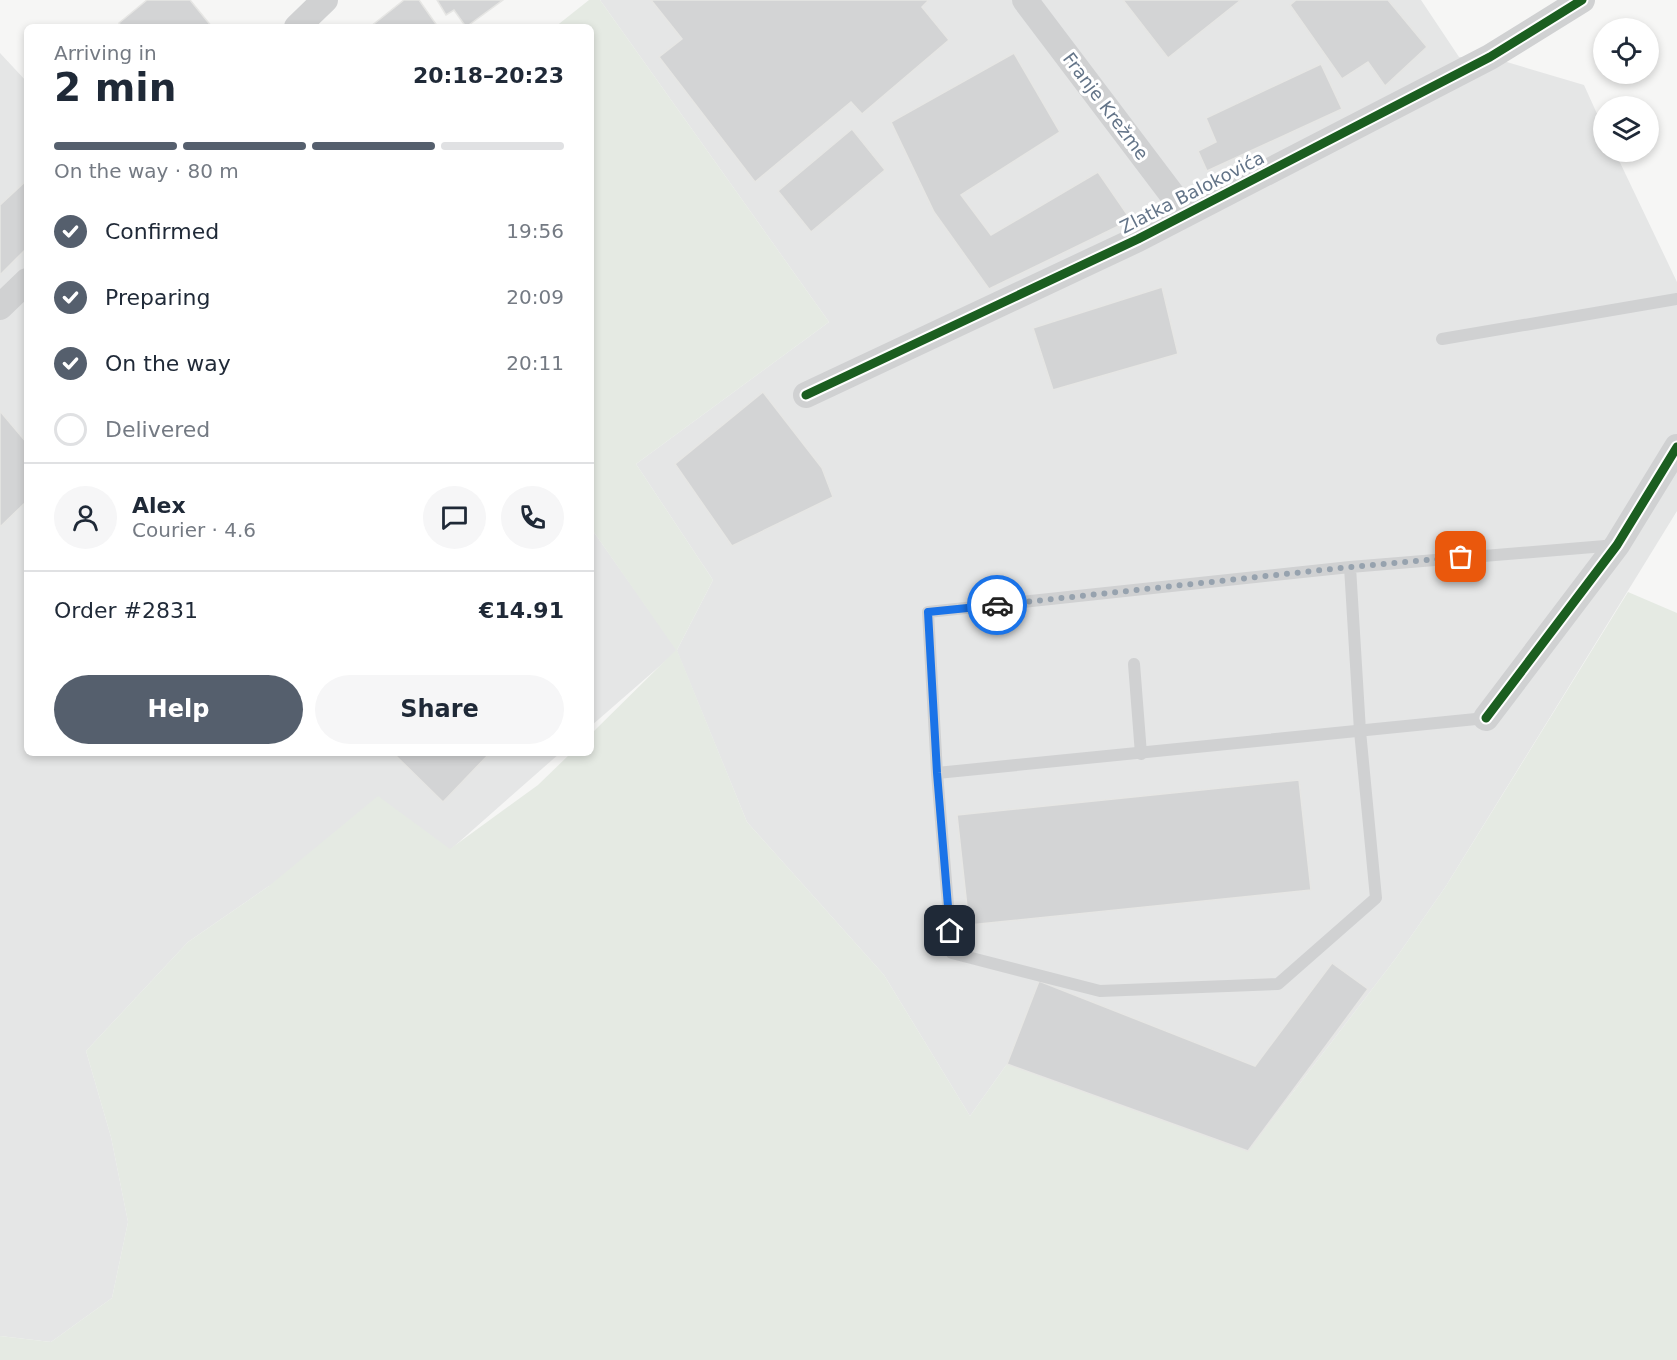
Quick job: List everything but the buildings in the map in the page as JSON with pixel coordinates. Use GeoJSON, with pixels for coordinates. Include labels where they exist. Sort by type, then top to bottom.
{"type":"FeatureCollection","features":[{"type":"Feature","properties":{"kind":"street"},"geometry":{"type":"LineString","coordinates":[[300,24],[325,0]]}},
{"type":"Feature","properties":{"kind":"street","name":"Franje Krežme"},"geometry":{"type":"LineString","coordinates":[[1025,0],[1186,213]]}},
{"type":"Feature","properties":{"kind":"street","name":"Zlatka Balokovića"},"geometry":{"type":"LineString","coordinates":[[806,395],[1138,239],[1490,57],[1582,0]]}},
{"type":"Feature","properties":{"kind":"street"},"geometry":{"type":"LineString","coordinates":[[0,307],[24,284]]}},
{"type":"Feature","properties":{"kind":"street"},"geometry":{"type":"LineString","coordinates":[[1486,718],[1617,544],[1677,447]]}},
{"type":"Feature","properties":{"kind":"lane"},"geometry":{"type":"LineString","coordinates":[[1442,339],[1677,299]]}},
{"type":"Feature","properties":{"kind":"lane"},"geometry":{"type":"LineString","coordinates":[[1350,567],[1360,731],[1376,898],[1278,984],[1100,992],[952,954],[937,773],[928,612],[1350,567],[1617,544]]}},
{"type":"Feature","properties":{"kind":"lane"},"geometry":{"type":"LineString","coordinates":[[1134,664],[1141,754]]}},
{"type":"Feature","properties":{"kind":"lane"},"geometry":{"type":"LineString","coordinates":[[937,773],[1486,718]]}},
{"type":"Feature","properties":{"kind":"shaded area"},"geometry":{"type":"Polygon","coordinates":[[[589,0],[600,0],[829,322],[636,464],[713,580],[677,650],[747,822],[884,975],[970,1116],[1007,1064],[1248,1151],[1396,958],[1446,886],[1628,592],[1677,613],[1677,1360],[0,1360],[0,1336],[51,1342],[112,1298],[128,1222],[111,1137],[86,1051],[188,942],[269,886],[378,796],[450,849],[538,785],[568,756],[594,756],[594,731],[676,650],[594,532],[594,24],[559,24],[589,0]]]}},
{"type":"Feature","properties":{"kind":"shaded area"},"geometry":{"type":"Polygon","coordinates":[[[600,0],[1421,0],[1459,57],[1490,57],[1584,85],[1593,105],[1593,162],[1620,162],[1677,282],[1677,511],[1446,886],[1396,958],[1248,1151],[1007,1064],[970,1116],[884,975],[747,822],[677,651],[594,723],[594,532],[677,650],[713,580],[636,464],[829,322],[600,0]]]}},
{"type":"Feature","properties":{"kind":"shaded area"},"geometry":{"type":"Polygon","coordinates":[[[0,53],[24,79],[24,756],[557,756],[450,850],[269,886],[188,942],[86,1051],[111,1137],[128,1222],[112,1298],[51,1342],[0,1336],[0,53]]]}},
{"type":"Feature","properties":{"kind":"cycle path"},"geometry":{"type":"LineString","coordinates":[[806,395],[1138,239],[1490,57],[1582,0]]}},
{"type":"Feature","properties":{"kind":"cycle path"},"geometry":{"type":"LineString","coordinates":[[1486,718],[1617,545],[1677,447]]}},
{"type":"Feature","properties":{"kind":"way so far"},"geometry":{"type":"LineString","coordinates":[[997,605],[1461,557]]}},
{"type":"Feature","properties":{"kind":"route"},"geometry":{"type":"LineString","coordinates":[[950,931],[937,773],[928,612],[997,605]]}}]}
